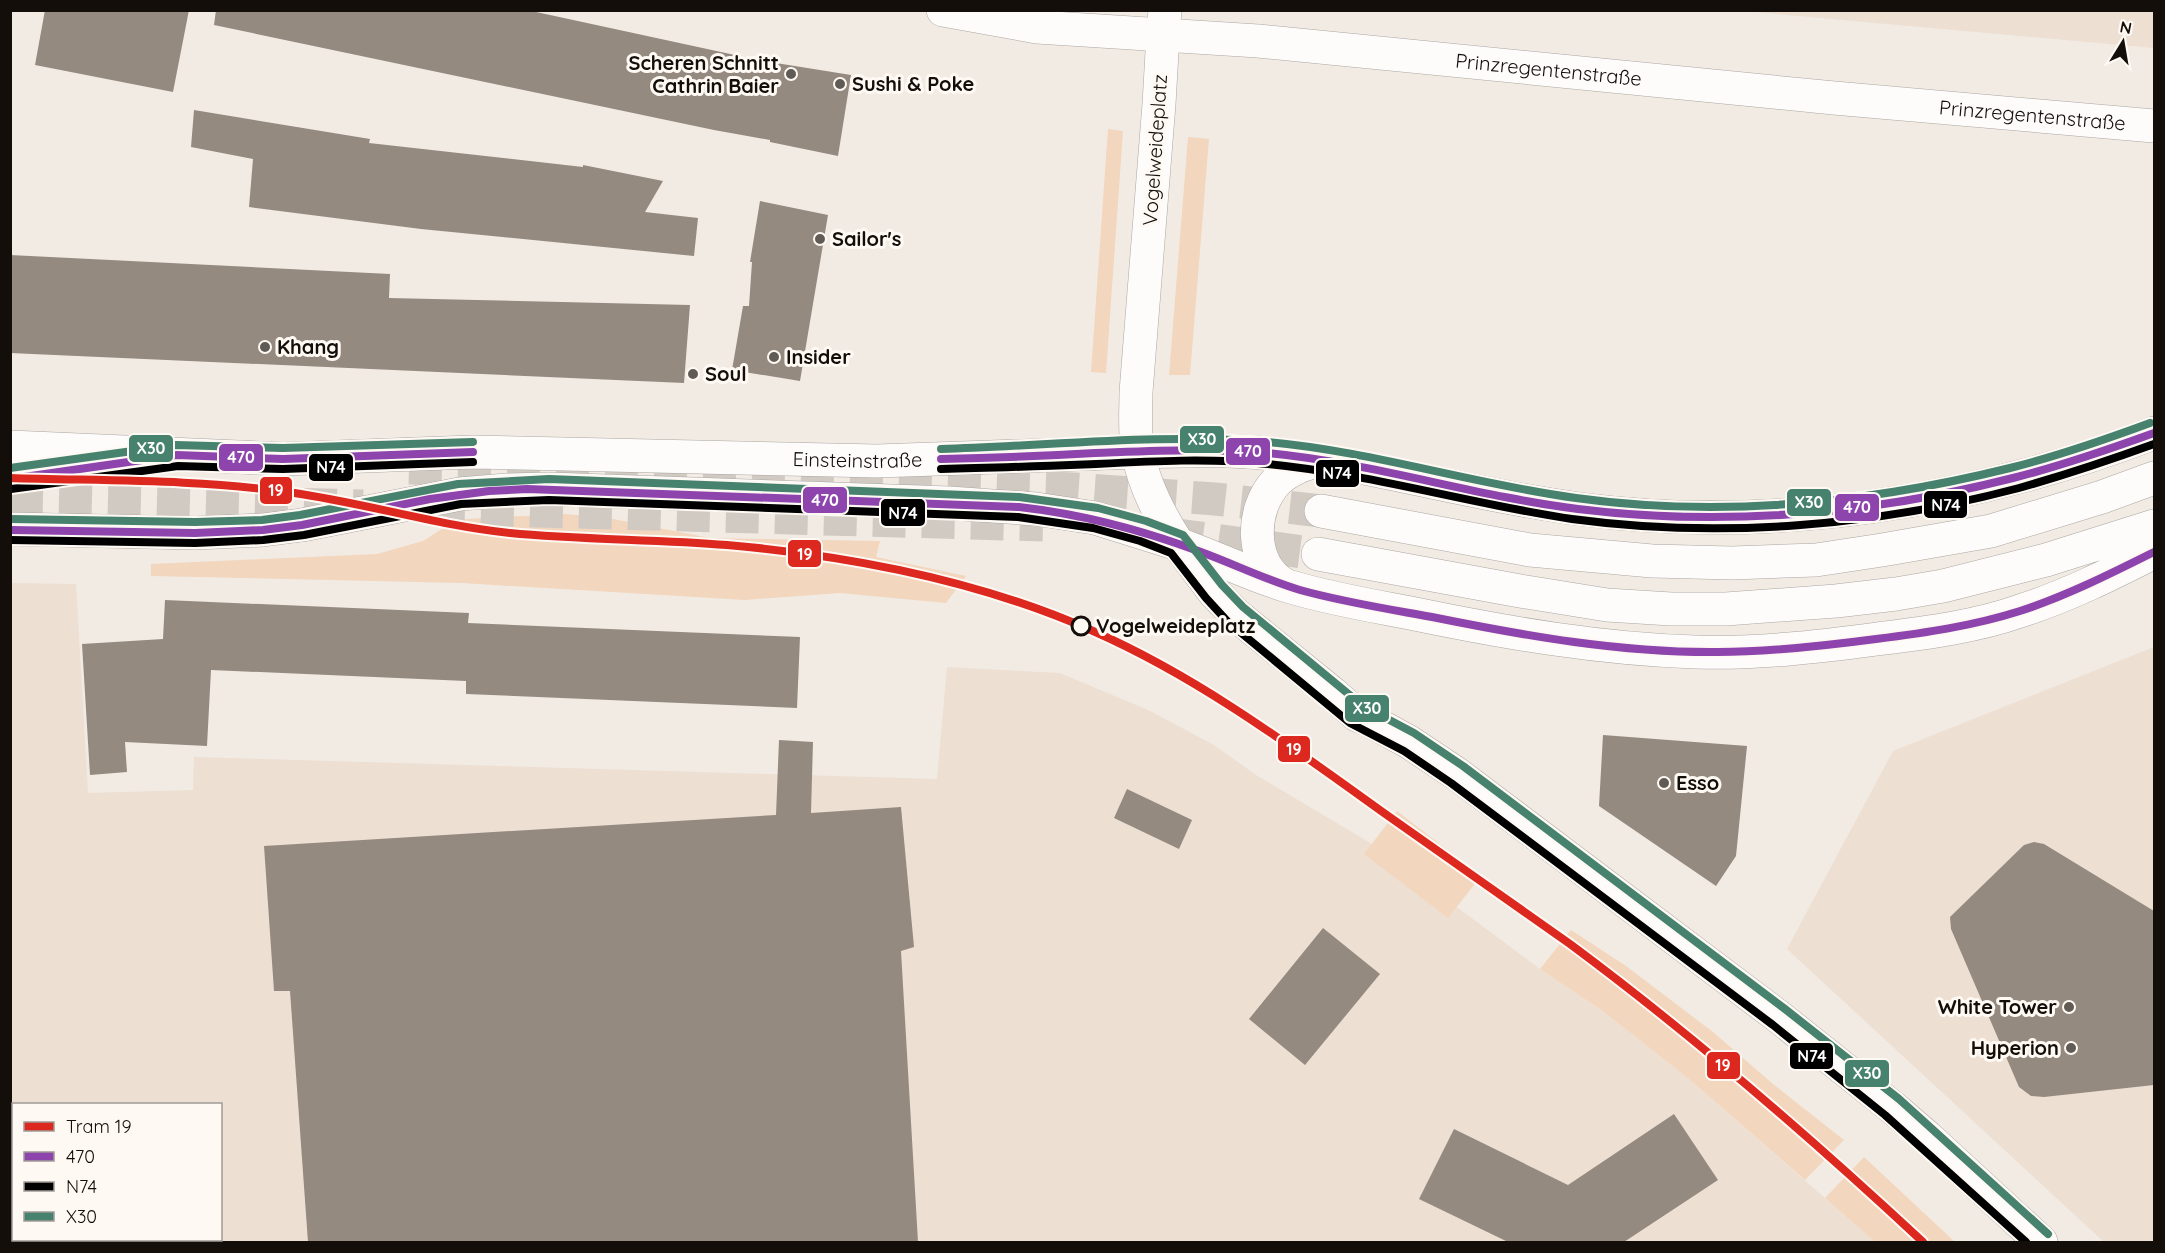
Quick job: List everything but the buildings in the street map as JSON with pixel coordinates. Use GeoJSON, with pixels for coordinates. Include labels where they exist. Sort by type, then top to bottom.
{"type":"FeatureCollection","features":[{"type":"Feature","properties":{"kind":"main road","name":"Prinzregentenstraße"},"geometry":{"type":"LineString","coordinates":[[943,10],[1037,27],[1164,23],[1269,43],[1823,97],[2154,126]]}},
{"type":"Feature","properties":{"kind":"main road","name":"Vogelweideplatz"},"geometry":{"type":"LineString","coordinates":[[1164,23],[1136,392],[1137,452],[1155,502],[1178,544],[1214,592],[1236,615],[1356,715],[1370,720],[1409,742],[1457,774],[1779,1017],[1927,1137],[2042,1242]]}},
{"type":"Feature","properties":{"kind":"main road","name":"Einsteinstraße"},"geometry":{"type":"LineString","coordinates":[[10,447],[283,459],[472,452],[877,461],[1237,451],[1318,460],[1577,509],[1671,518],[1744,517],[1866,507],[1950,494],[2033,473],[2154,433]]}},
{"type":"Feature","properties":{"kind":"main road"},"geometry":{"type":"LineString","coordinates":[[1287,586],[1278,581],[1266,566],[1259,548],[1258,519],[1263,502],[1278,479],[1299,467],[1318,460]]}},
{"type":"Feature","properties":{"kind":"main road"},"geometry":{"type":"LineString","coordinates":[[1321,512],[1530,550],[1652,561],[1816,560],[1991,531],[2102,497],[2154,478]]}},
{"type":"Feature","properties":{"kind":"main road","name":"Einsteinstraße"},"geometry":{"type":"LineString","coordinates":[[10,530],[195,533],[263,530],[302,525],[460,494],[549,489],[1036,508],[1095,518],[1178,544],[1287,586],[1452,622],[1593,644],[1697,652],[1771,650],[1902,636],[1970,624],[2018,612],[2064,595],[2154,552]]}},
{"type":"Feature","properties":{"kind":"main road"},"geometry":{"type":"LineString","coordinates":[[1318,554],[1607,605],[1671,609],[1726,609],[1846,600],[1943,586],[2046,560],[2154,526]]}},
{"type":"Feature","properties":{"kind":"shaded area"},"geometry":{"type":"Polygon","coordinates":[[[1743,11],[2154,11],[2154,48],[1743,11]]]}},
{"type":"Feature","properties":{"kind":"shaded area"},"geometry":{"type":"Polygon","coordinates":[[[1108,129],[1123,131],[1106,373],[1091,372],[1108,129]]]}},
{"type":"Feature","properties":{"kind":"shaded area"},"geometry":{"type":"Polygon","coordinates":[[[1188,137],[1209,139],[1190,375],[1169,375],[1188,137]]]}},
{"type":"Feature","properties":{"kind":"shaded area"},"geometry":{"type":"Polygon","coordinates":[[[564,514],[603,517],[710,538],[880,541],[876,557],[966,576],[946,603],[840,593],[745,600],[462,583],[151,576],[151,564],[377,554],[423,541],[442,529],[466,519],[564,514]]]}},
{"type":"Feature","properties":{"kind":"shaded area"},"geometry":{"type":"Polygon","coordinates":[[[11,583],[76,584],[88,793],[193,790],[194,757],[937,779],[947,667],[1060,673],[1148,710],[1214,745],[1256,775],[1372,844],[1540,969],[1600,1009],[1689,1079],[1875,1242],[11,1242],[11,583]]]}},
{"type":"Feature","properties":{"kind":"shaded area"},"geometry":{"type":"Polygon","coordinates":[[[2154,647],[2154,1242],[2104,1242],[1787,949],[1893,751],[2154,647]]]}},
{"type":"Feature","properties":{"kind":"shaded area"},"geometry":{"type":"Polygon","coordinates":[[[1397,811],[1481,876],[1448,918],[1364,854],[1397,811]]]}},
{"type":"Feature","properties":{"kind":"shaded area"},"geometry":{"type":"Polygon","coordinates":[[[1571,930],[1626,966],[1713,1032],[1773,1084],[1844,1140],[1805,1180],[1689,1079],[1600,1009],[1540,969],[1571,930]]]}},
{"type":"Feature","properties":{"kind":"shaded area"},"geometry":{"type":"Polygon","coordinates":[[[1864,1157],[1955,1242],[1875,1242],[1825,1198],[1864,1157]]]}},
{"type":"Feature","properties":{"kind":"tunnel"},"geometry":{"type":"LineString","coordinates":[[409,468],[1075,489],[1215,499],[1321,511]]}},
{"type":"Feature","properties":{"kind":"tunnel"},"geometry":{"type":"LineString","coordinates":[[10,497],[363,506]]}},
{"type":"Feature","properties":{"kind":"tunnel"},"geometry":{"type":"LineString","coordinates":[[432,508],[1043,525]]}},
{"type":"Feature","properties":{"kind":"tunnel"},"geometry":{"type":"LineString","coordinates":[[1170,534],[1318,554]]}},
{"type":"Feature","properties":{"kind":"tram line","name":"19"},"geometry":{"type":"LineString","coordinates":[[10,478],[149,481],[252,488],[315,496],[454,525],[510,533],[700,543],[821,556],[960,584],[1049,613],[1132,649],[1207,691],[1314,763],[1570,944],[1751,1088],[1923,1242]]}},
{"type":"Feature","properties":{"kind":"transit line","name":"X30"},"geometry":{"type":"LineString","coordinates":[[941,449],[1145,439],[1267,442],[1345,453],[1498,485],[1576,498],[1630,504],[1740,507],[1849,498],[1957,480],[2046,458],[2150,423]]}},
{"type":"Feature","properties":{"kind":"transit line","name":"470"},"geometry":{"type":"LineString","coordinates":[[941,459],[1182,450],[1268,453],[1346,464],[1500,496],[1578,509],[1688,517],[1742,517],[1851,508],[1906,501],[1960,490],[2049,468],[2154,433]]}},
{"type":"Feature","properties":{"kind":"transit line","name":"X30"},"geometry":{"type":"LineString","coordinates":[[10,468],[176,445],[283,448],[473,442]]}},
{"type":"Feature","properties":{"kind":"transit line","name":"N74"},"geometry":{"type":"LineString","coordinates":[[941,469],[1160,461],[1247,462],[1345,475],[1572,519],[1684,528],[1741,528],[1854,520],[1965,501],[2053,478],[2154,444]]}},
{"type":"Feature","properties":{"kind":"transit line","name":"470"},"geometry":{"type":"LineString","coordinates":[[10,479],[177,455],[283,459],[473,452]]}},
{"type":"Feature","properties":{"kind":"transit line","name":"N74"},"geometry":{"type":"LineString","coordinates":[[11,489],[178,466],[283,469],[473,462]]}},
{"type":"Feature","properties":{"kind":"transit line","name":"X30"},"geometry":{"type":"LineString","coordinates":[[10,519],[195,522],[262,520],[300,515],[458,484],[549,479],[1019,497],[1098,508],[1146,521],[1183,535],[1222,585],[1243,607],[1363,706],[1414,733],[1463,766],[1785,1009],[1899,1099],[2048,1234]]}},
{"type":"Feature","properties":{"kind":"transit line","name":"470"},"geometry":{"type":"LineString","coordinates":[[11,530],[195,533],[263,530],[302,525],[430,499],[489,491],[527,489],[1019,507],[1066,514],[1134,530],[1201,552],[1287,586],[1349,602],[1574,642],[1682,652],[1777,650],[1966,625],[2020,611],[2054,599],[2154,552]]}},
{"type":"Feature","properties":{"kind":"transit line","name":"N74"},"geometry":{"type":"LineString","coordinates":[[10,540],[195,543],[263,540],[304,535],[461,504],[549,500],[1018,517],[1093,528],[1140,541],[1171,553],[1228,622],[1350,723],[1404,751],[1451,783],[1773,1025],[1885,1115],[2026,1242]]}},
{"type":"Feature","properties":{"kind":"place","name":"Scheren Schnitt Cathrin Baier"},"geometry":{"type":"Point","coordinates":[791,74]}},
{"type":"Feature","properties":{"kind":"place","name":"Sushi & Poke"},"geometry":{"type":"Point","coordinates":[840,84]}},
{"type":"Feature","properties":{"kind":"place","name":"Sailor's"},"geometry":{"type":"Point","coordinates":[820,239]}},
{"type":"Feature","properties":{"kind":"place","name":"Khang"},"geometry":{"type":"Point","coordinates":[265,347]}},
{"type":"Feature","properties":{"kind":"place","name":"Insider"},"geometry":{"type":"Point","coordinates":[774,357]}},
{"type":"Feature","properties":{"kind":"place","name":"Soul"},"geometry":{"type":"Point","coordinates":[693,374]}},
{"type":"Feature","properties":{"kind":"place","name":"Vogelweideplatz"},"geometry":{"type":"Point","coordinates":[1081,626]}},
{"type":"Feature","properties":{"kind":"place","name":"Esso"},"geometry":{"type":"Point","coordinates":[1664,783]}},
{"type":"Feature","properties":{"kind":"place","name":"White Tower"},"geometry":{"type":"Point","coordinates":[2069,1007]}},
{"type":"Feature","properties":{"kind":"place","name":"Hyperion"},"geometry":{"type":"Point","coordinates":[2071,1048]}}]}
